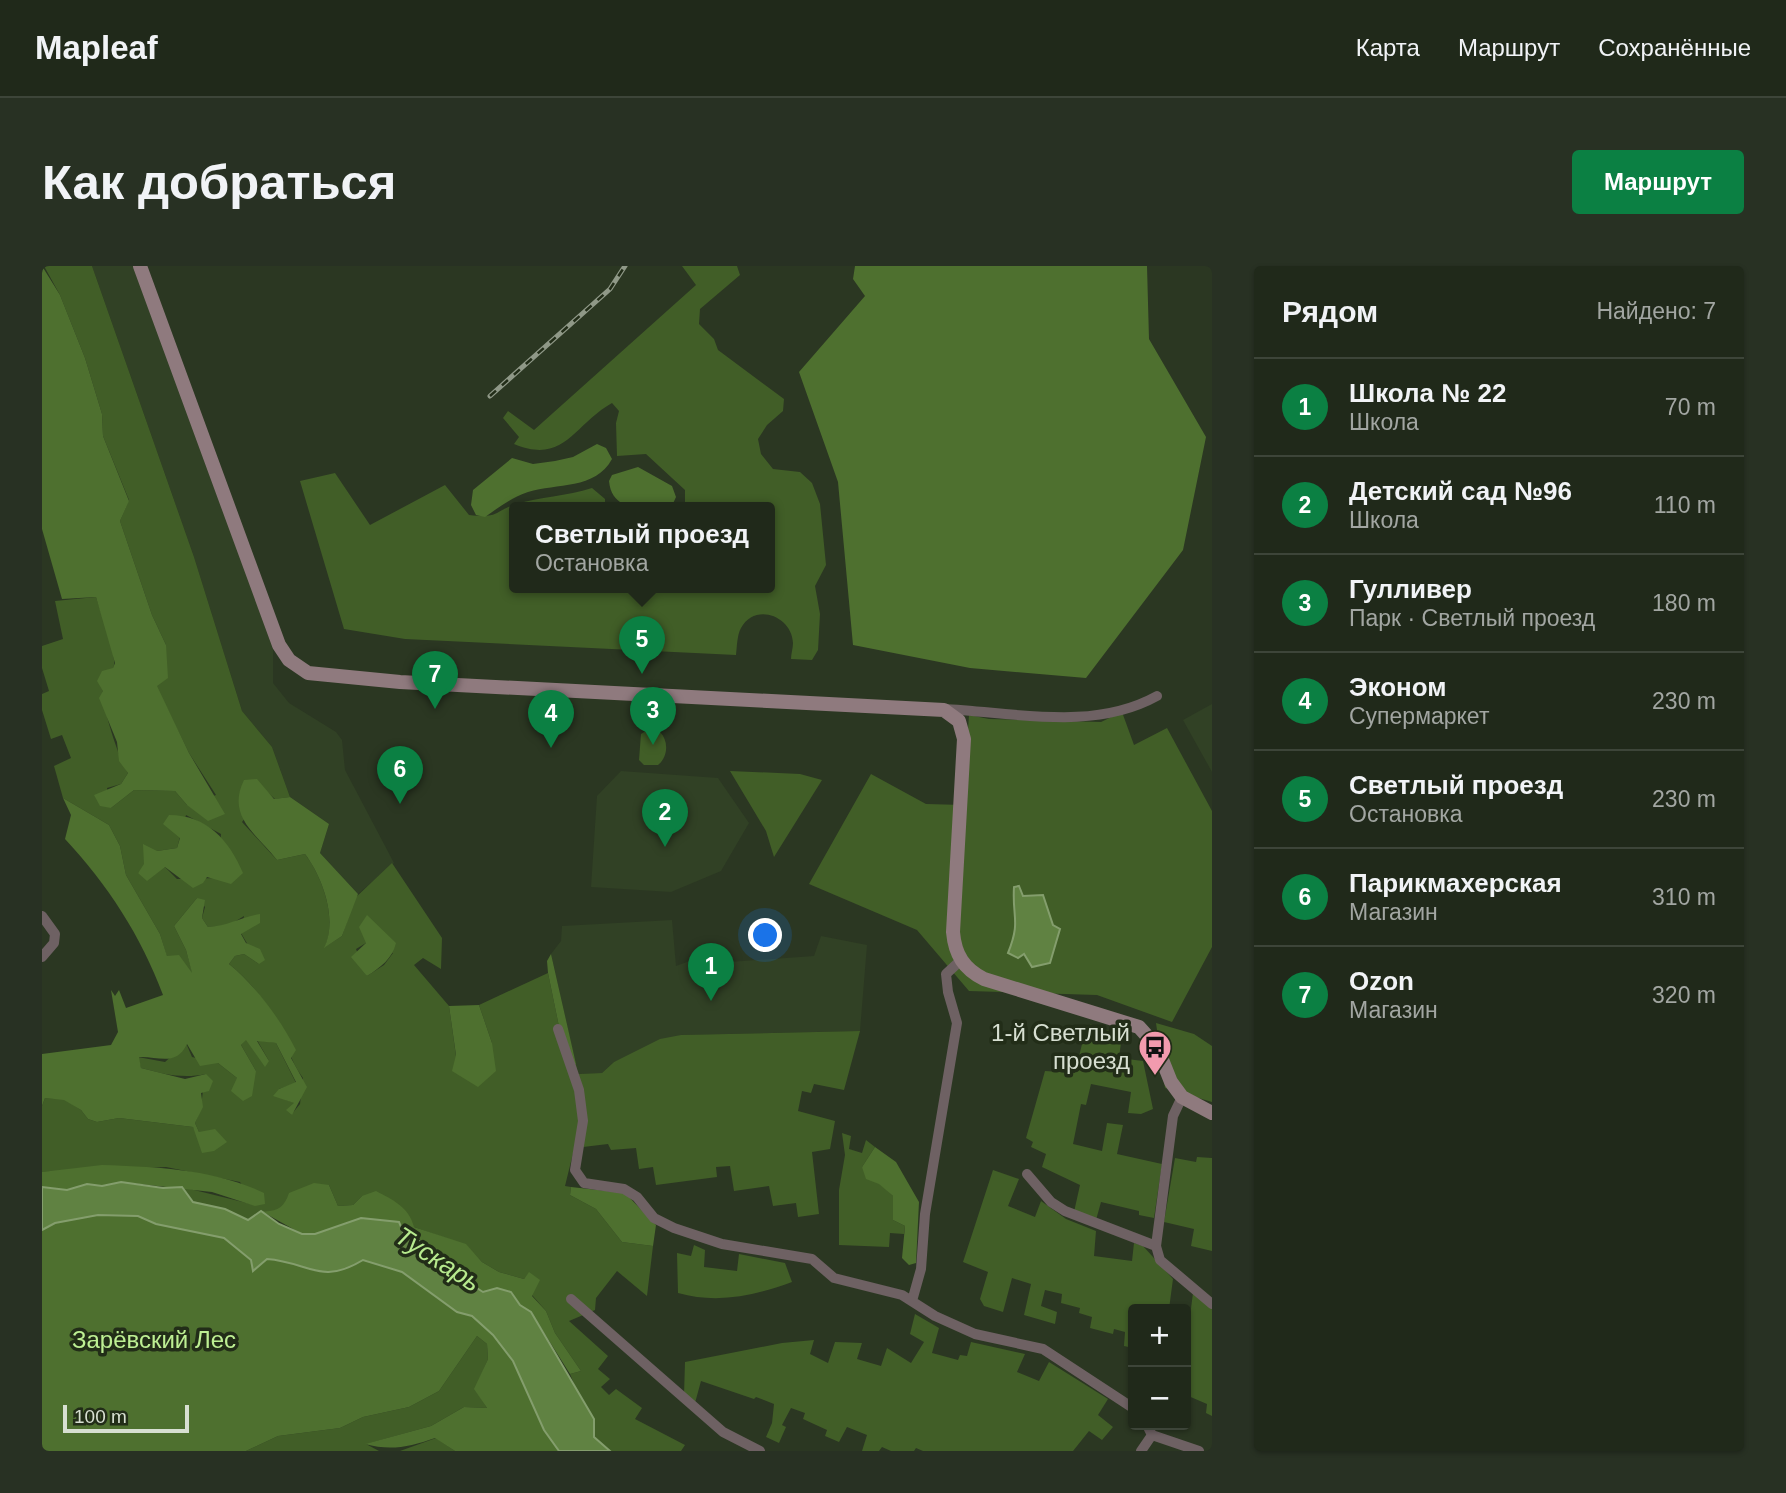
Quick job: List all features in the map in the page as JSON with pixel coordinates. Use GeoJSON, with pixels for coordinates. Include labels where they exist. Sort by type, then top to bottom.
{"type":"FeatureCollection","features":[{"type":"Feature","properties":{"kind":"street"},"geometry":{"type":"LineString","coordinates":[[140,266],[279,645],[297,668],[320,676],[400,682],[1092,717],[1122,712],[1157,695]]}},
{"type":"Feature","properties":{"kind":"street"},"geometry":{"type":"LineString","coordinates":[[935,709],[953,714],[963,730],[953,932],[954,947],[960,961],[971,972],[984,979],[1139,1027],[1157,1047],[1171,1082],[1181,1097],[1212,1113]]}},
{"type":"Feature","properties":{"kind":"street"},"geometry":{"type":"LineString","coordinates":[[42,916],[55,934],[54,943],[42,957]]}},
{"type":"Feature","properties":{"kind":"street"},"geometry":{"type":"LineString","coordinates":[[912,1301],[921,1269],[925,1214],[957,1023],[946,974],[960,961]]}},
{"type":"Feature","properties":{"kind":"street"},"geometry":{"type":"LineString","coordinates":[[558,1029],[579,1090],[583,1121],[575,1159],[579,1178],[595,1186],[624,1189],[637,1197],[654,1218],[674,1228],[722,1244],[812,1259],[834,1278],[902,1295],[935,1316],[975,1334],[1043,1349],[1128,1405]]}},
{"type":"Feature","properties":{"kind":"street"},"geometry":{"type":"LineString","coordinates":[[1181,1097],[1173,1116],[1156,1246],[1160,1260],[1212,1304]]}},
{"type":"Feature","properties":{"kind":"street"},"geometry":{"type":"LineString","coordinates":[[1027,1174],[1051,1202],[1065,1211],[1156,1246]]}},
{"type":"Feature","properties":{"kind":"street"},"geometry":{"type":"LineString","coordinates":[[571,1299],[723,1432],[761,1451]]}},
{"type":"Feature","properties":{"kind":"street"},"geometry":{"type":"LineString","coordinates":[[1149,1430],[1152,1436],[1199,1451]]}},
{"type":"Feature","properties":{"kind":"street"},"geometry":{"type":"LineString","coordinates":[[1141,1451],[1152,1436]]}},
{"type":"Feature","properties":{"kind":"shaded area"},"geometry":{"type":"Polygon","coordinates":[[[44,266],[92,266],[194,557],[242,711],[272,747],[290,797],[275,799],[266,791],[242,822],[277,860],[305,854],[312,864],[329,911],[325,947],[342,936],[355,898],[392,863],[442,938],[441,969],[423,958],[414,965],[449,1006],[456,1056],[492,1043],[479,1005],[548,973],[563,1046],[571,1067],[576,1064],[578,1074],[602,1073],[614,1062],[660,1039],[681,1035],[860,1031],[844,1090],[814,1084],[811,1093],[802,1091],[798,1111],[835,1121],[830,1149],[812,1152],[819,1214],[798,1217],[796,1203],[773,1206],[769,1186],[734,1191],[730,1166],[716,1167],[717,1177],[656,1185],[653,1167],[639,1169],[636,1148],[611,1150],[608,1144],[583,1147],[579,1129],[565,1186],[571,1187],[570,1195],[596,1209],[622,1242],[653,1246],[647,1296],[617,1271],[596,1298],[595,1310],[569,1321],[608,1356],[598,1369],[610,1379],[601,1387],[609,1395],[616,1389],[642,1408],[635,1419],[685,1445],[681,1451],[610,1451],[594,1437],[594,1419],[581,1401],[570,1374],[581,1371],[555,1333],[546,1311],[532,1295],[529,1273],[524,1279],[499,1272],[482,1262],[466,1245],[414,1227],[362,1196],[353,1205],[338,1206],[329,1185],[275,1212],[261,1211],[248,1220],[225,1209],[193,1202],[182,1187],[255,1205],[240,1182],[166,1167],[42,1172],[42,1106],[45,1098],[64,1099],[81,1110],[88,1119],[97,1122],[119,1118],[193,1127],[197,1134],[199,1132],[195,1123],[200,1111],[206,1074],[181,1076],[141,1068],[138,1057],[165,1062],[186,1043],[192,1057],[218,1063],[237,1078],[256,1071],[241,1045],[246,1039],[269,1061],[257,1040],[276,1043],[296,1083],[279,1089],[286,1100],[295,1103],[291,1115],[300,1104],[303,1078],[271,1011],[248,982],[229,964],[235,956],[244,954],[259,964],[241,933],[244,916],[228,926],[208,927],[202,918],[205,907],[197,898],[174,926],[186,950],[193,975],[167,957],[160,934],[126,875],[120,846],[109,825],[63,798],[54,766],[71,758],[62,735],[51,739],[42,710],[42,694],[49,691],[42,668],[42,646],[63,639],[55,601],[96,597],[114,660],[103,697],[116,746],[128,773],[121,784],[107,788],[111,808],[134,790],[175,791],[187,805],[216,795],[189,753],[156,686],[166,645],[152,615],[120,521],[129,500],[103,436],[102,414],[85,358],[60,295],[44,266]],[[186,815],[177,848],[157,851],[138,873],[165,867],[177,879],[218,878],[221,834],[186,815]],[[366,943],[356,949],[367,976],[384,965],[393,953],[366,943]]]}},
{"type":"Feature","properties":{"kind":"shaded area"},"geometry":{"type":"Polygon","coordinates":[[[92,266],[135,266],[223,502],[273,650],[273,683],[289,703],[336,732],[342,740],[345,770],[394,863],[358,894],[320,853],[329,824],[290,797],[272,747],[242,711],[194,557],[92,266]]]}},
{"type":"Feature","properties":{"kind":"shaded area"},"geometry":{"type":"Polygon","coordinates":[[[682,266],[737,266],[740,275],[700,309],[699,324],[714,339],[718,350],[784,399],[783,411],[767,425],[758,439],[761,454],[773,469],[800,472],[812,483],[820,504],[826,565],[815,586],[820,614],[818,650],[812,660],[791,659],[791,634],[780,620],[763,614],[747,620],[741,628],[736,655],[405,639],[344,629],[300,481],[335,473],[370,525],[445,485],[469,515],[491,515],[509,507],[509,593],[775,593],[775,502],[685,502],[685,490],[646,454],[617,456],[616,423],[619,411],[612,403],[568,440],[545,450],[514,444],[519,437],[503,418],[508,411],[534,430],[696,285],[682,266]]]}},
{"type":"Feature","properties":{"kind":"shaded area"},"geometry":{"type":"Polygon","coordinates":[[[592,488],[605,502],[525,502],[592,488]]]}},
{"type":"Feature","properties":{"kind":"shaded area"},"geometry":{"type":"Polygon","coordinates":[[[1212,704],[1212,772],[1183,720],[1212,704]]]}},
{"type":"Feature","properties":{"kind":"shaded area"},"geometry":{"type":"Polygon","coordinates":[[[1122,712],[1134,745],[1167,728],[1212,811],[1212,947],[1172,1022],[1097,995],[969,991],[917,930],[809,884],[871,774],[926,804],[963,805],[969,715],[989,719],[1101,722],[1122,712]]]}},
{"type":"Feature","properties":{"kind":"shaded area"},"geometry":{"type":"Polygon","coordinates":[[[649,729],[660,732],[666,744],[665,753],[658,765],[644,765],[639,760],[641,734],[649,729]]]}},
{"type":"Feature","properties":{"kind":"shaded area"},"geometry":{"type":"Polygon","coordinates":[[[621,771],[718,778],[749,823],[721,871],[671,892],[591,887],[597,796],[621,771]]]}},
{"type":"Feature","properties":{"kind":"shaded area"},"geometry":{"type":"Polygon","coordinates":[[[730,771],[800,774],[822,780],[774,857],[766,831],[730,771]]]}},
{"type":"Feature","properties":{"kind":"shaded area"},"geometry":{"type":"Polygon","coordinates":[[[672,920],[676,966],[698,958],[700,964],[814,956],[821,936],[867,945],[860,1031],[681,1035],[614,1062],[602,1073],[578,1074],[551,954],[561,941],[562,926],[672,920]]]}},
{"type":"Feature","properties":{"kind":"shaded area"},"geometry":{"type":"Polygon","coordinates":[[[1156,1023],[1194,1034],[1212,1046],[1212,1102],[1165,1088],[1156,1023]]]}},
{"type":"Feature","properties":{"kind":"shaded area"},"geometry":{"type":"Polygon","coordinates":[[[1090,1024],[1122,1035],[1119,1058],[1143,1061],[1153,1109],[1141,1114],[1128,1113],[1131,1092],[1091,1084],[1086,1105],[1081,1104],[1073,1144],[1102,1151],[1107,1123],[1123,1125],[1117,1154],[1162,1164],[1154,1218],[1139,1215],[1139,1211],[1101,1202],[1096,1220],[1074,1212],[1080,1185],[1042,1167],[1046,1154],[1031,1147],[1033,1142],[1026,1138],[1045,1071],[1075,1073],[1082,1044],[1087,1043],[1090,1024]]]}},
{"type":"Feature","properties":{"kind":"shaded area"},"geometry":{"type":"Polygon","coordinates":[[[842,1133],[851,1136],[849,1149],[862,1153],[866,1140],[875,1147],[862,1167],[893,1196],[893,1220],[905,1226],[904,1234],[890,1233],[889,1247],[839,1245],[839,1190],[845,1155],[842,1133]]]}},
{"type":"Feature","properties":{"kind":"shaded area"},"geometry":{"type":"Polygon","coordinates":[[[1197,1157],[1212,1158],[1212,1251],[1191,1246],[1194,1229],[1164,1222],[1175,1158],[1196,1162],[1197,1157]]]}},
{"type":"Feature","properties":{"kind":"shaded area"},"geometry":{"type":"Polygon","coordinates":[[[993,1170],[1019,1179],[1008,1206],[1035,1217],[1041,1201],[1066,1219],[1096,1231],[1094,1256],[1132,1261],[1134,1243],[1143,1246],[1173,1279],[1170,1304],[1128,1304],[1128,1347],[1124,1346],[1125,1332],[1114,1329],[1113,1334],[1090,1328],[1092,1317],[1079,1313],[1080,1308],[1061,1303],[1062,1294],[1045,1290],[1041,1306],[1057,1312],[1055,1324],[1024,1315],[1031,1284],[1012,1278],[1003,1312],[984,1306],[980,1299],[988,1272],[963,1262],[993,1170]]]}},
{"type":"Feature","properties":{"kind":"shaded area"},"geometry":{"type":"Polygon","coordinates":[[[694,1245],[705,1250],[704,1267],[737,1271],[739,1254],[785,1263],[792,1282],[735,1297],[707,1298],[678,1293],[677,1253],[691,1256],[694,1245]]]}},
{"type":"Feature","properties":{"kind":"shaded area"},"geometry":{"type":"Polygon","coordinates":[[[1193,1293],[1212,1308],[1212,1416],[1206,1413],[1207,1404],[1191,1397],[1193,1293]]]}},
{"type":"Feature","properties":{"kind":"shaded area"},"geometry":{"type":"Polygon","coordinates":[[[915,1314],[939,1328],[932,1353],[958,1360],[960,1355],[967,1356],[971,1342],[1025,1354],[1017,1372],[1039,1381],[1049,1362],[1108,1399],[1098,1415],[1113,1427],[1102,1440],[1089,1431],[1073,1451],[923,1451],[916,1448],[914,1451],[891,1451],[882,1447],[879,1451],[862,1451],[867,1435],[847,1427],[839,1442],[825,1436],[827,1430],[803,1419],[805,1413],[791,1408],[782,1425],[786,1427],[779,1443],[766,1437],[772,1423],[774,1404],[701,1381],[695,1403],[684,1395],[685,1362],[782,1343],[814,1340],[810,1354],[828,1363],[835,1342],[862,1343],[857,1359],[881,1366],[887,1348],[911,1363],[924,1342],[910,1334],[915,1314]]]}},
{"type":"Feature","properties":{"kind":"shaded area"},"geometry":{"type":"Polygon","coordinates":[[[477,1336],[487,1344],[488,1359],[475,1389],[487,1408],[464,1407],[431,1426],[366,1444],[379,1451],[246,1451],[278,1436],[340,1428],[363,1417],[409,1407],[439,1391],[477,1336]]]}},
{"type":"Feature","properties":{"kind":"shaded area"},"geometry":{"type":"Polygon","coordinates":[[[436,1438],[455,1451],[400,1451],[436,1438]]]}},
{"type":"Feature","properties":{"kind":"green space"},"geometry":{"type":"Polygon","coordinates":[[[42,266],[60,295],[85,358],[102,414],[103,436],[129,501],[120,521],[152,615],[166,645],[168,678],[157,686],[189,753],[225,814],[208,821],[187,805],[175,791],[134,790],[111,808],[100,806],[94,795],[121,784],[128,773],[119,761],[117,742],[99,698],[103,691],[97,681],[102,671],[113,668],[115,663],[96,597],[62,599],[42,529],[42,266]]]}},
{"type":"Feature","properties":{"kind":"green space"},"geometry":{"type":"Polygon","coordinates":[[[855,266],[1147,266],[1149,339],[1206,437],[1183,550],[1086,678],[970,668],[853,645],[838,482],[799,372],[865,296],[853,279],[855,266]]]}},
{"type":"Feature","properties":{"kind":"green space"},"geometry":{"type":"Polygon","coordinates":[[[597,444],[606,448],[612,459],[596,476],[574,484],[528,492],[485,517],[476,515],[471,505],[473,490],[512,458],[533,464],[555,461],[573,457],[597,444]]]}},
{"type":"Feature","properties":{"kind":"green space"},"geometry":{"type":"Polygon","coordinates":[[[638,467],[672,486],[676,497],[674,502],[621,502],[612,492],[609,481],[612,475],[638,467]]]}},
{"type":"Feature","properties":{"kind":"green space"},"geometry":{"type":"Polygon","coordinates":[[[257,779],[274,799],[290,797],[329,824],[320,853],[358,894],[342,936],[324,948],[328,937],[329,912],[323,887],[312,864],[305,854],[277,860],[241,815],[239,793],[244,780],[257,779]]]}},
{"type":"Feature","properties":{"kind":"green space"},"geometry":{"type":"Polygon","coordinates":[[[63,798],[109,825],[120,846],[126,875],[160,934],[167,956],[179,955],[192,973],[186,950],[174,926],[197,898],[205,900],[202,918],[208,927],[260,914],[260,923],[241,934],[246,943],[260,949],[265,960],[259,964],[244,954],[235,956],[229,964],[267,1004],[296,1050],[291,1058],[307,1087],[292,1115],[286,1110],[294,1103],[273,1096],[279,1089],[296,1082],[276,1043],[257,1041],[269,1061],[265,1067],[246,1040],[241,1045],[256,1071],[252,1096],[243,1101],[231,1091],[237,1078],[218,1063],[200,1066],[187,1044],[178,1056],[172,1058],[139,1057],[141,1068],[185,1079],[206,1074],[213,1081],[209,1091],[201,1093],[203,1107],[195,1123],[199,1132],[215,1129],[227,1142],[214,1151],[202,1153],[193,1127],[119,1118],[97,1122],[88,1119],[81,1110],[64,1100],[45,1098],[42,1106],[42,1054],[111,1045],[118,1032],[111,990],[115,996],[119,990],[126,1008],[163,995],[122,912],[95,874],[65,839],[71,815],[63,798]]]}},
{"type":"Feature","properties":{"kind":"green space"},"geometry":{"type":"Polygon","coordinates":[[[169,815],[195,819],[215,832],[231,850],[243,873],[231,884],[207,877],[203,883],[193,888],[165,867],[147,881],[138,873],[144,864],[143,844],[157,851],[177,848],[180,838],[163,824],[169,815]]]}},
{"type":"Feature","properties":{"kind":"green space"},"geometry":{"type":"Polygon","coordinates":[[[367,915],[396,943],[385,962],[367,976],[351,957],[366,943],[359,927],[367,915]]]}},
{"type":"Feature","properties":{"kind":"green space"},"geometry":{"type":"Polygon","coordinates":[[[551,954],[576,1064],[571,1068],[563,1046],[548,973],[547,961],[551,954]]]}},
{"type":"Feature","properties":{"kind":"green space"},"geometry":{"type":"Polygon","coordinates":[[[479,1005],[492,1043],[496,1071],[478,1087],[452,1071],[456,1055],[449,1006],[479,1005]]]}},
{"type":"Feature","properties":{"kind":"green space"},"geometry":{"type":"Polygon","coordinates":[[[875,1147],[896,1162],[919,1202],[916,1263],[909,1265],[902,1258],[905,1226],[893,1220],[893,1196],[879,1184],[866,1179],[862,1167],[875,1147]]]}},
{"type":"Feature","properties":{"kind":"green space"},"geometry":{"type":"Polygon","coordinates":[[[102,1165],[164,1168],[205,1174],[264,1193],[265,1204],[255,1206],[212,1192],[121,1182],[102,1186],[87,1184],[67,1190],[42,1187],[42,1172],[102,1165]]]}},
{"type":"Feature","properties":{"kind":"green space"},"geometry":{"type":"Polygon","coordinates":[[[314,1183],[329,1185],[338,1206],[353,1205],[362,1196],[376,1191],[404,1209],[414,1227],[466,1244],[482,1262],[499,1272],[524,1279],[529,1272],[540,1280],[532,1296],[546,1311],[555,1333],[581,1371],[570,1374],[531,1312],[520,1305],[511,1292],[497,1288],[483,1292],[466,1282],[419,1239],[361,1218],[315,1234],[302,1234],[261,1211],[279,1208],[289,1193],[314,1183]]]}},
{"type":"Feature","properties":{"kind":"green space"},"geometry":{"type":"Polygon","coordinates":[[[571,1187],[625,1193],[656,1225],[653,1246],[622,1242],[596,1209],[570,1195],[571,1187]]]}},
{"type":"Feature","properties":{"kind":"green space","name":"Зарёвский Лес"},"geometry":{"type":"Polygon","coordinates":[[[98,1215],[138,1216],[156,1224],[225,1238],[251,1260],[253,1271],[267,1259],[326,1271],[337,1271],[363,1260],[402,1272],[457,1312],[472,1316],[493,1335],[513,1361],[544,1430],[559,1451],[455,1451],[435,1438],[400,1447],[365,1444],[431,1426],[464,1407],[487,1408],[474,1389],[488,1359],[487,1344],[477,1336],[439,1391],[409,1407],[363,1417],[340,1428],[278,1436],[246,1451],[42,1451],[42,1230],[55,1223],[98,1215]]]}},
{"type":"Feature","properties":{"kind":"water"},"geometry":{"type":"Polygon","coordinates":[[[1019,886],[1023,896],[1043,895],[1053,925],[1060,929],[1050,963],[1032,967],[1024,954],[1018,958],[1008,953],[1015,926],[1014,887],[1019,886]]]}},
{"type":"Feature","properties":{"kind":"water","name":"Тускарь"},"geometry":{"type":"Polygon","coordinates":[[[121,1182],[163,1188],[182,1187],[193,1202],[225,1209],[248,1220],[261,1211],[279,1224],[302,1234],[315,1234],[361,1218],[399,1222],[404,1234],[426,1245],[483,1292],[497,1288],[511,1292],[520,1305],[531,1312],[594,1419],[594,1437],[610,1451],[559,1451],[544,1430],[513,1361],[493,1335],[472,1316],[457,1312],[402,1272],[363,1260],[348,1268],[325,1272],[267,1259],[253,1271],[251,1260],[224,1238],[156,1224],[138,1216],[98,1215],[55,1223],[42,1230],[42,1187],[67,1190],[87,1184],[102,1186],[121,1182]]]}},
{"type":"Feature","properties":{"kind":"railway"},"geometry":{"type":"LineString","coordinates":[[490,396],[610,289],[625,266]]}},
{"type":"Feature","properties":{"kind":"place","name":"Светлый проезд"},"geometry":{"type":"Point","coordinates":[642,674]}},
{"type":"Feature","properties":{"kind":"place","name":"Ozon"},"geometry":{"type":"Point","coordinates":[435,709]}},
{"type":"Feature","properties":{"kind":"place","name":"Гулливер"},"geometry":{"type":"Point","coordinates":[653,745]}},
{"type":"Feature","properties":{"kind":"place","name":"Эконом"},"geometry":{"type":"Point","coordinates":[551,748]}},
{"type":"Feature","properties":{"kind":"place","name":"Парикмахерская"},"geometry":{"type":"Point","coordinates":[400,804]}},
{"type":"Feature","properties":{"kind":"place","name":"Детский сад №96"},"geometry":{"type":"Point","coordinates":[665,847]}},
{"type":"Feature","properties":{"kind":"place","name":"Школа № 22"},"geometry":{"type":"Point","coordinates":[711,1001]}},
{"type":"Feature","properties":{"kind":"place","name":"1-й Светлый проезд"},"geometry":{"type":"Point","coordinates":[1155,1077]}}]}
